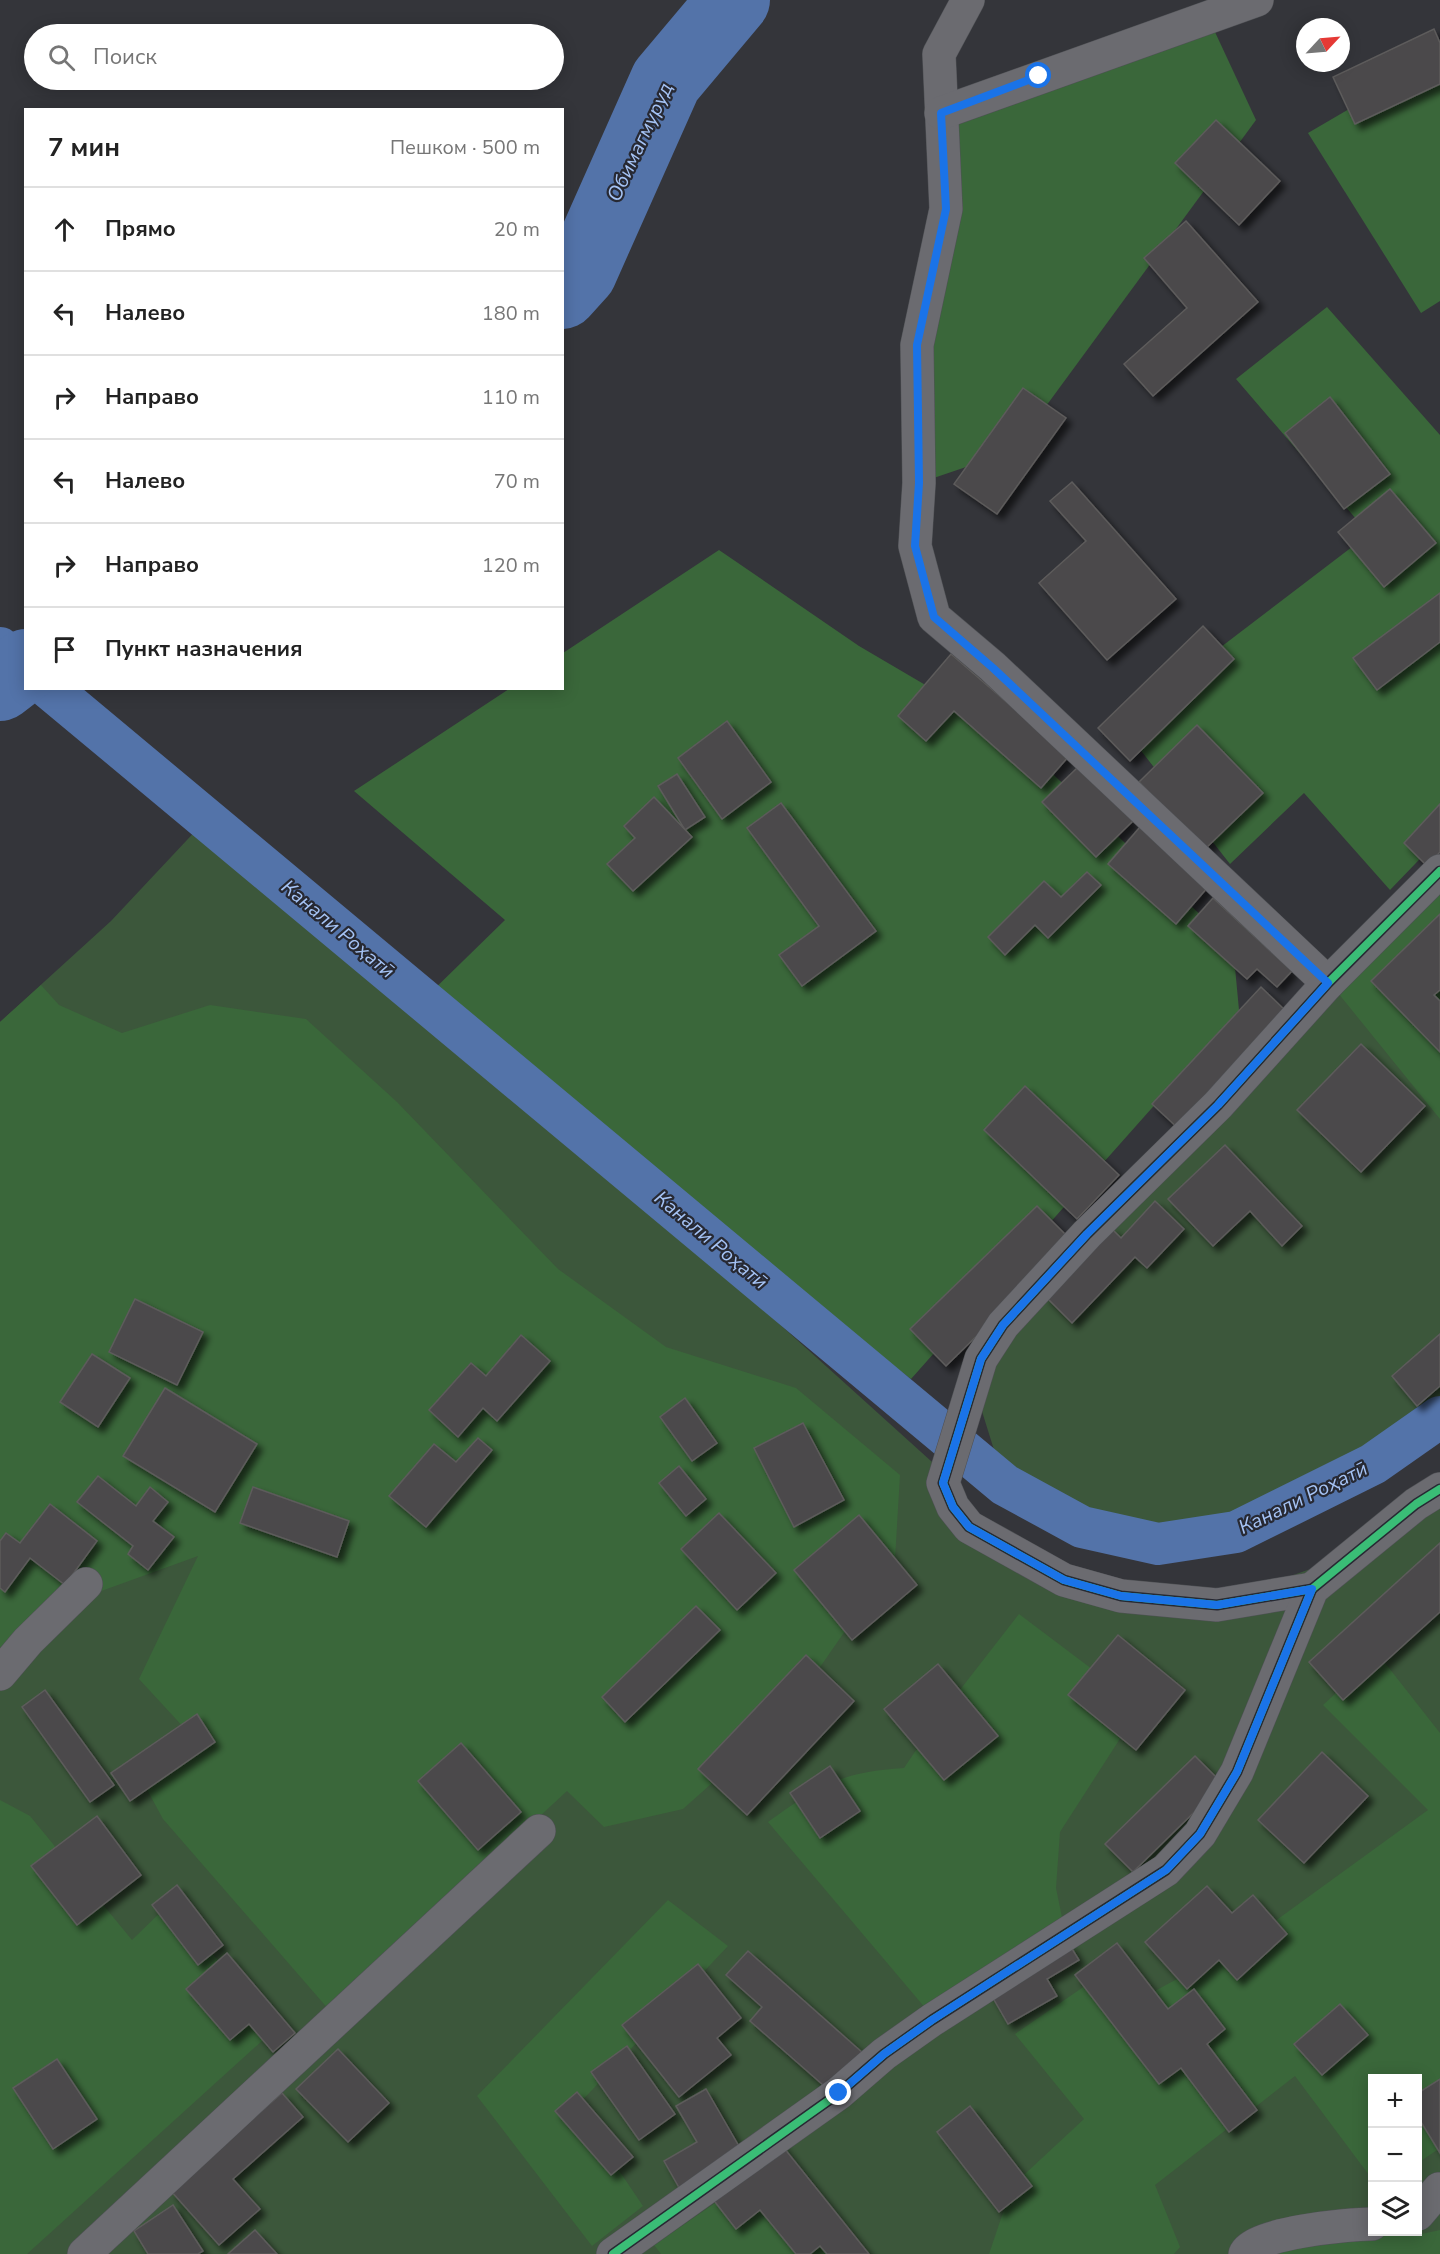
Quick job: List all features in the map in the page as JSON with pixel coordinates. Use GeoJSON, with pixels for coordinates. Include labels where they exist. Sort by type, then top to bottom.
{"type":"FeatureCollection","features":[{"type":"Feature","properties":{"kind":"street"},"geometry":{"type":"LineString","coordinates":[[968,0],[939,54],[946,209],[917,345],[919,483],[915,546],[934,617],[993,668],[1328,983]]}},
{"type":"Feature","properties":{"kind":"street"},"geometry":{"type":"LineString","coordinates":[[941,113],[1257,0]]}},
{"type":"Feature","properties":{"kind":"street"},"geometry":{"type":"LineString","coordinates":[[1312,1589],[1217,1605],[1121,1596],[1055,1575],[969,1527],[953,1507],[943,1483],[981,1359],[1003,1325],[1087,1234],[1218,1105],[1328,983],[1440,871]]}},
{"type":"Feature","properties":{"kind":"street"},"geometry":{"type":"LineString","coordinates":[[613,2254],[839,2093],[884,2054],[932,2020],[1166,1870],[1200,1834],[1237,1772],[1312,1589],[1416,1504],[1440,1490]]}},
{"type":"Feature","properties":{"kind":"street"},"geometry":{"type":"LineString","coordinates":[[0,1674],[28,1641],[87,1584]]}},
{"type":"Feature","properties":{"kind":"street"},"geometry":{"type":"LineString","coordinates":[[84,2254],[539,1831]]}},
{"type":"Feature","properties":{"kind":"street"},"geometry":{"type":"LineString","coordinates":[[1422,2209],[1439,2189]]}},
{"type":"Feature","properties":{"kind":"street"},"geometry":{"type":"LineString","coordinates":[[1245,2254],[1254,2244],[1292,2233],[1368,2224]]}},
{"type":"Feature","properties":{"kind":"green space"},"geometry":{"type":"Polygon","coordinates":[[[1208,17],[1256,120],[1013,451],[919,483],[941,113],[1208,17]]]}},
{"type":"Feature","properties":{"kind":"green space"},"geometry":{"type":"Polygon","coordinates":[[[1440,64],[1440,301],[1421,313],[1308,133],[1409,74],[1440,64]]]}},
{"type":"Feature","properties":{"kind":"green space"},"geometry":{"type":"Polygon","coordinates":[[[1327,307],[1440,435],[1440,838],[1390,890],[1304,793],[1230,864],[1120,724],[1369,534],[1236,379],[1327,307]]]}},
{"type":"Feature","properties":{"kind":"green space"},"geometry":{"type":"Polygon","coordinates":[[[719,550],[859,646],[1014,737],[1233,946],[1239,1010],[911,1379],[422,1001],[505,920],[354,791],[507,690],[564,690],[564,652],[719,550]]]}},
{"type":"Feature","properties":{"kind":"green space"},"geometry":{"type":"Polygon","coordinates":[[[217,808],[422,1001],[952,1480],[973,1520],[1069,1572],[1223,1600],[1336,1560],[1440,1479],[1440,2254],[0,2254],[0,1022],[111,921],[217,808]]]}},
{"type":"Feature","properties":{"kind":"green space"},"geometry":{"type":"Polygon","coordinates":[[[1440,879],[1440,1417],[1373,1464],[1236,1532],[1158,1544],[1082,1527],[1005,1485],[975,1389],[1007,1326],[1440,879]]]}},
{"type":"Feature","properties":{"kind":"green space"},"geometry":{"type":"Polygon","coordinates":[[[1440,879],[1440,1119],[1334,988],[1440,879]]]}},
{"type":"Feature","properties":{"kind":"green space"},"geometry":{"type":"Polygon","coordinates":[[[41,985],[59,1005],[122,1033],[210,1005],[306,1019],[397,1102],[558,1269],[666,1347],[796,1388],[900,1475],[895,1559],[784,1719],[683,1809],[604,1827],[567,1791],[330,2011],[163,1819],[138,1773],[187,1731],[139,1679],[198,1556],[82,1598],[0,1689],[0,1022],[41,985]]]}},
{"type":"Feature","properties":{"kind":"green space"},"geometry":{"type":"Polygon","coordinates":[[[1019,1614],[1141,1706],[1060,1832],[1056,1888],[1065,1932],[932,2016],[768,1822],[816,1790],[846,1777],[904,1768],[935,1722],[1019,1614]]]}},
{"type":"Feature","properties":{"kind":"green space"},"geometry":{"type":"Polygon","coordinates":[[[1378,1654],[1440,1733],[1440,2148],[1422,2160],[1422,2074],[1368,2074],[1368,2174],[1295,2076],[1155,2185],[1180,2247],[1174,2254],[989,2254],[1012,2186],[1084,2119],[1015,2034],[1095,1979],[1129,2005],[1249,1940],[1428,1810],[1323,1705],[1378,1654]]]}},
{"type":"Feature","properties":{"kind":"green space"},"geometry":{"type":"Polygon","coordinates":[[[0,1800],[30,1816],[132,1940],[171,1902],[274,2030],[27,2254],[0,2254],[0,1800]]]}},
{"type":"Feature","properties":{"kind":"green space"},"geometry":{"type":"Polygon","coordinates":[[[668,1900],[728,1946],[576,2107],[643,2206],[592,2246],[477,2096],[668,1900]]]}},
{"type":"Feature","properties":{"kind":"green space"},"geometry":{"type":"Polygon","coordinates":[[[765,2169],[838,2254],[661,2254],[654,2245],[765,2169]]]}},
{"type":"Feature","properties":{"kind":"green space"},"geometry":{"type":"Polygon","coordinates":[[[1440,2230],[1440,2254],[1251,2254],[1321,2238],[1422,2236],[1422,2234],[1440,2230]]]}},
{"type":"Feature","properties":{"kind":"building"},"geometry":{"type":"Polygon","coordinates":[[[1434,29],[1440,43],[1440,84],[1355,124],[1333,77],[1344,72],[1350,72],[1350,69],[1434,29]]]}},
{"type":"Feature","properties":{"kind":"building"},"geometry":{"type":"Polygon","coordinates":[[[1216,120],[1280,181],[1239,225],[1175,163],[1216,120]]]}},
{"type":"Feature","properties":{"kind":"building"},"geometry":{"type":"Polygon","coordinates":[[[1186,221],[1258,302],[1153,396],[1124,364],[1187,308],[1144,258],[1186,221]]]}},
{"type":"Feature","properties":{"kind":"building"},"geometry":{"type":"Polygon","coordinates":[[[1023,388],[1066,418],[997,514],[954,484],[1023,388]]]}},
{"type":"Feature","properties":{"kind":"building"},"geometry":{"type":"Polygon","coordinates":[[[1330,397],[1390,474],[1344,509],[1285,433],[1330,397]]]}},
{"type":"Feature","properties":{"kind":"building"},"geometry":{"type":"Polygon","coordinates":[[[1072,482],[1176,599],[1107,660],[1039,583],[1086,541],[1050,501],[1072,482]]]}},
{"type":"Feature","properties":{"kind":"building"},"geometry":{"type":"Polygon","coordinates":[[[1390,489],[1436,543],[1384,587],[1338,532],[1390,489]]]}},
{"type":"Feature","properties":{"kind":"building"},"geometry":{"type":"Polygon","coordinates":[[[1440,593],[1440,642],[1377,690],[1353,658],[1440,593]]]}},
{"type":"Feature","properties":{"kind":"building"},"geometry":{"type":"Polygon","coordinates":[[[1203,626],[1234,659],[1130,761],[1098,728],[1203,626]]]}},
{"type":"Feature","properties":{"kind":"building"},"geometry":{"type":"Polygon","coordinates":[[[951,654],[1069,756],[1041,788],[954,711],[926,741],[898,716],[951,654]]]}},
{"type":"Feature","properties":{"kind":"building"},"geometry":{"type":"Polygon","coordinates":[[[727,721],[771,782],[722,819],[678,758],[727,721]]]}},
{"type":"Feature","properties":{"kind":"building"},"geometry":{"type":"Polygon","coordinates":[[[1197,725],[1263,793],[1205,849],[1139,782],[1197,725]]]}},
{"type":"Feature","properties":{"kind":"building"},"geometry":{"type":"Polygon","coordinates":[[[1078,767],[1133,821],[1096,857],[1042,802],[1078,767]]]}},
{"type":"Feature","properties":{"kind":"building"},"geometry":{"type":"Polygon","coordinates":[[[677,774],[705,817],[685,830],[658,786],[677,774]]]}},
{"type":"Feature","properties":{"kind":"building"},"geometry":{"type":"Polygon","coordinates":[[[654,797],[692,837],[633,891],[607,864],[635,838],[624,826],[654,797]]]}},
{"type":"Feature","properties":{"kind":"building"},"geometry":{"type":"Polygon","coordinates":[[[781,803],[876,931],[802,986],[779,955],[819,926],[747,828],[781,803]]]}},
{"type":"Feature","properties":{"kind":"building"},"geometry":{"type":"Polygon","coordinates":[[[1440,804],[1440,852],[1427,866],[1404,843],[1440,804]]]}},
{"type":"Feature","properties":{"kind":"building"},"geometry":{"type":"Polygon","coordinates":[[[1140,827],[1208,887],[1176,924],[1108,864],[1140,827]]]}},
{"type":"Feature","properties":{"kind":"building"},"geometry":{"type":"Polygon","coordinates":[[[1087,872],[1101,885],[1048,938],[1035,925],[1005,955],[988,937],[1044,881],[1061,897],[1087,872]]]}},
{"type":"Feature","properties":{"kind":"building"},"geometry":{"type":"Polygon","coordinates":[[[1213,898],[1292,971],[1277,987],[1257,969],[1247,979],[1188,926],[1213,898]]]}},
{"type":"Feature","properties":{"kind":"building"},"geometry":{"type":"Polygon","coordinates":[[[1440,914],[1440,990],[1434,995],[1440,1001],[1440,1052],[1371,981],[1440,914]]]}},
{"type":"Feature","properties":{"kind":"building"},"geometry":{"type":"Polygon","coordinates":[[[1261,987],[1289,1014],[1181,1131],[1152,1104],[1261,987]]]}},
{"type":"Feature","properties":{"kind":"building"},"geometry":{"type":"Polygon","coordinates":[[[1361,1044],[1425,1106],[1361,1172],[1297,1110],[1361,1044]]]}},
{"type":"Feature","properties":{"kind":"building"},"geometry":{"type":"Polygon","coordinates":[[[1025,1086],[1119,1175],[1077,1219],[984,1130],[1025,1086]]]}},
{"type":"Feature","properties":{"kind":"building"},"geometry":{"type":"Polygon","coordinates":[[[1225,1145],[1302,1226],[1282,1246],[1250,1211],[1213,1246],[1168,1199],[1225,1145]]]}},
{"type":"Feature","properties":{"kind":"building"},"geometry":{"type":"Polygon","coordinates":[[[1155,1201],[1184,1229],[1147,1268],[1135,1257],[1072,1323],[1045,1296],[1111,1228],[1121,1238],[1155,1201]]]}},
{"type":"Feature","properties":{"kind":"building"},"geometry":{"type":"Polygon","coordinates":[[[1037,1206],[1073,1242],[946,1366],[910,1329],[1037,1206]]]}},
{"type":"Feature","properties":{"kind":"building"},"geometry":{"type":"Polygon","coordinates":[[[135,1299],[203,1332],[177,1385],[109,1352],[135,1299]]]}},
{"type":"Feature","properties":{"kind":"building"},"geometry":{"type":"Polygon","coordinates":[[[1440,1334],[1440,1386],[1417,1406],[1392,1376],[1440,1334]]]}},
{"type":"Feature","properties":{"kind":"building"},"geometry":{"type":"Polygon","coordinates":[[[521,1335],[550,1361],[497,1421],[483,1408],[458,1437],[429,1410],[471,1363],[486,1376],[521,1335]]]}},
{"type":"Feature","properties":{"kind":"building"},"geometry":{"type":"Polygon","coordinates":[[[92,1354],[130,1378],[98,1427],[60,1402],[92,1354]]]}},
{"type":"Feature","properties":{"kind":"building"},"geometry":{"type":"Polygon","coordinates":[[[165,1388],[257,1444],[215,1512],[123,1456],[165,1388]]]}},
{"type":"Feature","properties":{"kind":"building"},"geometry":{"type":"Polygon","coordinates":[[[685,1398],[717,1443],[692,1461],[660,1417],[685,1398]]]}},
{"type":"Feature","properties":{"kind":"building"},"geometry":{"type":"Polygon","coordinates":[[[803,1423],[844,1500],[794,1527],[754,1448],[803,1423]]]}},
{"type":"Feature","properties":{"kind":"building"},"geometry":{"type":"Polygon","coordinates":[[[478,1438],[492,1450],[426,1527],[389,1496],[434,1444],[456,1462],[478,1438]]]}},
{"type":"Feature","properties":{"kind":"building"},"geometry":{"type":"Polygon","coordinates":[[[679,1466],[706,1499],[686,1516],[659,1483],[679,1466]]]}},
{"type":"Feature","properties":{"kind":"building"},"geometry":{"type":"Polygon","coordinates":[[[98,1476],[136,1506],[150,1487],[168,1502],[153,1521],[174,1537],[148,1570],[128,1554],[133,1546],[77,1502],[98,1476]]]}},
{"type":"Feature","properties":{"kind":"building"},"geometry":{"type":"Polygon","coordinates":[[[253,1487],[349,1521],[337,1557],[240,1523],[253,1487]]]}},
{"type":"Feature","properties":{"kind":"building"},"geometry":{"type":"Polygon","coordinates":[[[50,1504],[97,1541],[65,1585],[30,1558],[5,1592],[0,1588],[0,1541],[6,1533],[20,1543],[50,1504]]]}},
{"type":"Feature","properties":{"kind":"building"},"geometry":{"type":"Polygon","coordinates":[[[719,1513],[776,1573],[737,1610],[681,1549],[719,1513]]]}},
{"type":"Feature","properties":{"kind":"building"},"geometry":{"type":"Polygon","coordinates":[[[859,1515],[917,1585],[852,1640],[794,1570],[859,1515]]]}},
{"type":"Feature","properties":{"kind":"building"},"geometry":{"type":"Polygon","coordinates":[[[1440,1543],[1440,1612],[1343,1700],[1309,1662],[1440,1543]]]}},
{"type":"Feature","properties":{"kind":"building"},"geometry":{"type":"Polygon","coordinates":[[[696,1606],[720,1630],[625,1722],[602,1697],[696,1606]]]}},
{"type":"Feature","properties":{"kind":"building"},"geometry":{"type":"Polygon","coordinates":[[[1118,1635],[1185,1690],[1136,1750],[1068,1695],[1118,1635]]]}},
{"type":"Feature","properties":{"kind":"building"},"geometry":{"type":"Polygon","coordinates":[[[806,1655],[854,1701],[747,1815],[698,1769],[806,1655]]]}},
{"type":"Feature","properties":{"kind":"building"},"geometry":{"type":"Polygon","coordinates":[[[938,1664],[998,1736],[944,1780],[884,1709],[938,1664]]]}},
{"type":"Feature","properties":{"kind":"building"},"geometry":{"type":"Polygon","coordinates":[[[45,1690],[114,1785],[90,1802],[22,1707],[45,1690]]]}},
{"type":"Feature","properties":{"kind":"building"},"geometry":{"type":"Polygon","coordinates":[[[197,1714],[215,1742],[130,1801],[111,1773],[197,1714]]]}},
{"type":"Feature","properties":{"kind":"building"},"geometry":{"type":"Polygon","coordinates":[[[461,1743],[521,1812],[478,1850],[418,1781],[461,1743]]]}},
{"type":"Feature","properties":{"kind":"building"},"geometry":{"type":"Polygon","coordinates":[[[1322,1752],[1368,1796],[1304,1863],[1258,1820],[1322,1752]]]}},
{"type":"Feature","properties":{"kind":"building"},"geometry":{"type":"Polygon","coordinates":[[[1195,1756],[1223,1784],[1133,1872],[1105,1844],[1195,1756]]]}},
{"type":"Feature","properties":{"kind":"building"},"geometry":{"type":"Polygon","coordinates":[[[830,1766],[860,1811],[820,1838],[790,1793],[830,1766]]]}},
{"type":"Feature","properties":{"kind":"building"},"geometry":{"type":"Polygon","coordinates":[[[97,1816],[141,1875],[77,1925],[31,1866],[97,1816]]]}},
{"type":"Feature","properties":{"kind":"building"},"geometry":{"type":"Polygon","coordinates":[[[177,1885],[223,1945],[198,1965],[152,1905],[177,1885]]]}},
{"type":"Feature","properties":{"kind":"building"},"geometry":{"type":"Polygon","coordinates":[[[1207,1886],[1232,1913],[1253,1895],[1287,1934],[1237,1980],[1219,1960],[1187,1989],[1145,1942],[1207,1886]]]}},
{"type":"Feature","properties":{"kind":"building"},"geometry":{"type":"Polygon","coordinates":[[[1117,1943],[1168,2009],[1194,1989],[1225,2029],[1207,2044],[1257,2110],[1229,2132],[1181,2068],[1159,2084],[1075,1975],[1117,1943]]]}},
{"type":"Feature","properties":{"kind":"building"},"geometry":{"type":"Polygon","coordinates":[[[1069,1944],[1079,1960],[1047,1979],[1057,1996],[1008,2024],[989,1991],[1069,1944]]]}},
{"type":"Feature","properties":{"kind":"building"},"geometry":{"type":"Polygon","coordinates":[[[748,1951],[864,2054],[831,2092],[750,2021],[762,2007],[726,1975],[748,1951]]]}},
{"type":"Feature","properties":{"kind":"building"},"geometry":{"type":"Polygon","coordinates":[[[227,1953],[295,2033],[273,2052],[249,2024],[230,2040],[186,1989],[227,1953]]]}},
{"type":"Feature","properties":{"kind":"building"},"geometry":{"type":"Polygon","coordinates":[[[698,1964],[741,2018],[717,2038],[731,2055],[679,2097],[622,2025],[698,1964]]]}},
{"type":"Feature","properties":{"kind":"building"},"geometry":{"type":"Polygon","coordinates":[[[1340,2004],[1368,2035],[1322,2075],[1294,2044],[1340,2004]]]}},
{"type":"Feature","properties":{"kind":"building"},"geometry":{"type":"Polygon","coordinates":[[[627,2046],[675,2114],[639,2140],[591,2072],[627,2046]]]}},
{"type":"Feature","properties":{"kind":"building"},"geometry":{"type":"Polygon","coordinates":[[[338,2049],[389,2103],[348,2142],[296,2089],[338,2049]]]}},
{"type":"Feature","properties":{"kind":"building"},"geometry":{"type":"Polygon","coordinates":[[[57,2059],[97,2119],[53,2149],[13,2088],[57,2059]]]}},
{"type":"Feature","properties":{"kind":"building"},"geometry":{"type":"Polygon","coordinates":[[[1440,2079],[1440,2153],[1422,2124],[1422,2090],[1440,2079]]]}},
{"type":"Feature","properties":{"kind":"building"},"geometry":{"type":"Polygon","coordinates":[[[706,2089],[744,2155],[681,2191],[664,2161],[697,2142],[676,2106],[706,2089]]]}},
{"type":"Feature","properties":{"kind":"building"},"geometry":{"type":"Polygon","coordinates":[[[577,2092],[633,2157],[611,2175],[555,2111],[577,2092]]]}},
{"type":"Feature","properties":{"kind":"building"},"geometry":{"type":"Polygon","coordinates":[[[282,2093],[303,2117],[233,2179],[260,2209],[219,2245],[171,2191],[282,2093]]]}},
{"type":"Feature","properties":{"kind":"building"},"geometry":{"type":"Polygon","coordinates":[[[970,2106],[1032,2186],[999,2212],[937,2132],[970,2106]]]}},
{"type":"Feature","properties":{"kind":"building"},"geometry":{"type":"Polygon","coordinates":[[[780,2143],[869,2254],[827,2254],[820,2246],[810,2254],[796,2254],[760,2210],[736,2229],[712,2198],[780,2143]]]}},
{"type":"Feature","properties":{"kind":"building"},"geometry":{"type":"Polygon","coordinates":[[[173,2205],[203,2251],[198,2254],[148,2254],[134,2231],[173,2205]]]}},
{"type":"Feature","properties":{"kind":"building"},"geometry":{"type":"Polygon","coordinates":[[[255,2230],[277,2254],[228,2254],[255,2230]]]}},
{"type":"Feature","properties":{"kind":"waterway","name":"Обимагмуруд"},"geometry":{"type":"LineString","coordinates":[[564,291],[581,272],[666,81],[734,0]]}},
{"type":"Feature","properties":{"kind":"waterway","name":"Канали Роҳатӣ"},"geometry":{"type":"LineString","coordinates":[[0,648],[24,667]]}},
{"type":"Feature","properties":{"kind":"waterway","name":"Обимагмуруд"},"geometry":{"type":"LineString","coordinates":[[0,685],[24,667]]}},
{"type":"Feature","properties":{"kind":"waterway","name":"Канали Роҳатӣ"},"geometry":{"type":"LineString","coordinates":[[51,690],[1005,1485],[1082,1527],[1158,1544],[1236,1532],[1373,1464],[1440,1417]]}},
{"type":"Feature","properties":{"kind":"cycle path"},"geometry":{"type":"LineString","coordinates":[[1312,1589],[1217,1605],[1121,1596],[1064,1580],[969,1527],[953,1507],[943,1483],[981,1359],[1003,1325],[1087,1234],[1218,1105],[1328,983],[1440,871]]}},
{"type":"Feature","properties":{"kind":"cycle path"},"geometry":{"type":"LineString","coordinates":[[613,2254],[839,2093],[884,2054],[932,2020],[1166,1870],[1200,1834],[1237,1772],[1312,1589],[1416,1504],[1440,1489]]}},
{"type":"Feature","properties":{"kind":"route"},"geometry":{"type":"LineString","coordinates":[[839,2093],[884,2054],[932,2020],[975,1991],[1070,1934],[1166,1870],[1200,1834],[1237,1772],[1293,1630],[1312,1589],[1217,1605],[1121,1596],[1064,1580],[969,1527],[953,1507],[943,1483],[981,1359],[1003,1325],[1087,1234],[1218,1105],[1328,983],[993,668],[934,617],[915,546],[919,483],[917,345],[946,209],[941,113],[1039,76]]}}]}
